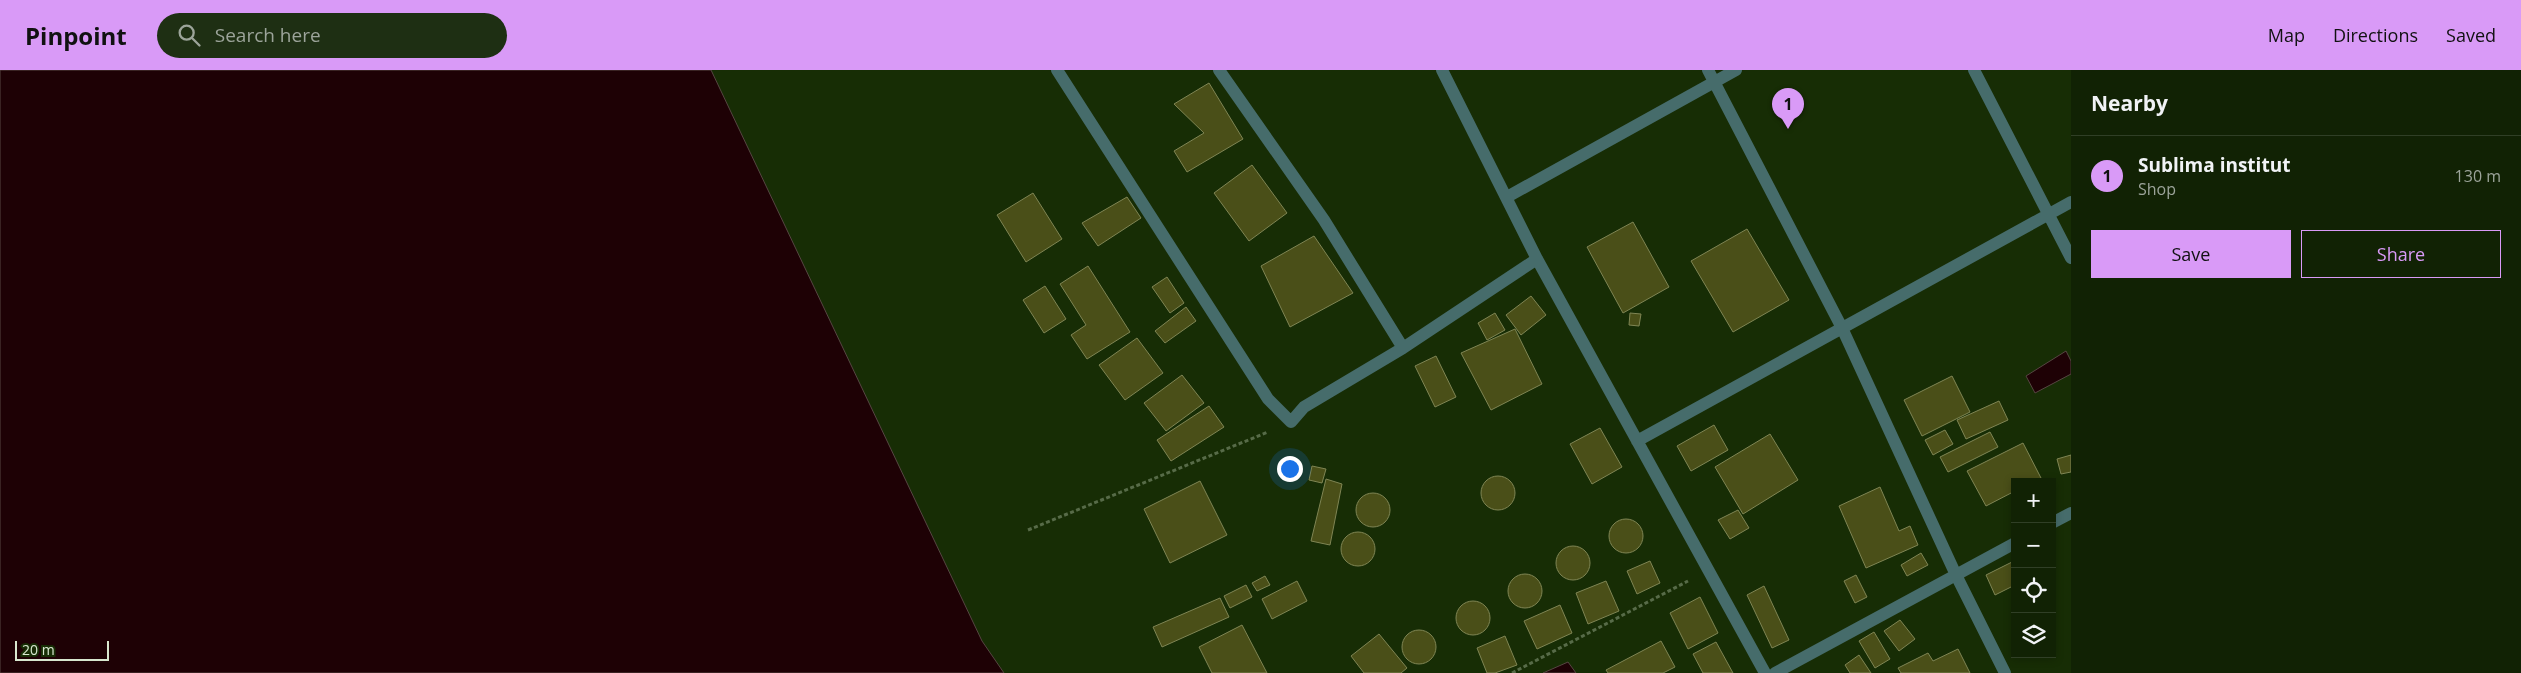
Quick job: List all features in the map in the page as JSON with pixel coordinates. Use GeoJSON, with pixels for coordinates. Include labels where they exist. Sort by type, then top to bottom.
{"type":"FeatureCollection","features":[{"type":"Feature","properties":{"kind":"street"},"geometry":{"type":"LineString","coordinates":[[1057,70],[1268,399],[1291,422],[1304,407],[1402,348],[1537,259]]}},
{"type":"Feature","properties":{"kind":"street"},"geometry":{"type":"LineString","coordinates":[[1220,70],[1324,220],[1402,348]]}},
{"type":"Feature","properties":{"kind":"street"},"geometry":{"type":"LineString","coordinates":[[1442,70],[1508,197],[1537,259],[1765,673]]}},
{"type":"Feature","properties":{"kind":"street"},"geometry":{"type":"LineString","coordinates":[[1708,70],[1842,328],[1956,575],[2005,673]]}},
{"type":"Feature","properties":{"kind":"street"},"geometry":{"type":"LineString","coordinates":[[1508,197],[1736,70]]}},
{"type":"Feature","properties":{"kind":"street"},"geometry":{"type":"LineString","coordinates":[[1974,70],[2071,258]]}},
{"type":"Feature","properties":{"kind":"street"},"geometry":{"type":"LineString","coordinates":[[1637,441],[2071,202]]}},
{"type":"Feature","properties":{"kind":"street"},"geometry":{"type":"LineString","coordinates":[[2056,521],[2071,513]]}},
{"type":"Feature","properties":{"kind":"street"},"geometry":{"type":"LineString","coordinates":[[1775,673],[2011,545]]}},
{"type":"Feature","properties":{"kind":"path"},"geometry":{"type":"LineString","coordinates":[[1028,530],[1291,422]]}},
{"type":"Feature","properties":{"kind":"path"},"geometry":{"type":"LineString","coordinates":[[1512,673],[1709,570]]}},
{"type":"Feature","properties":{"kind":"shaded area"},"geometry":{"type":"Polygon","coordinates":[[[0,70],[711,70],[982,641],[1004,673],[0,673],[0,70]]]}},
{"type":"Feature","properties":{"kind":"shaded area"},"geometry":{"type":"Polygon","coordinates":[[[2066,351],[2071,361],[2071,374],[2035,393],[2026,376],[2066,351]]]}},
{"type":"Feature","properties":{"kind":"shaded area"},"geometry":{"type":"Polygon","coordinates":[[[1568,662],[1576,673],[1543,673],[1568,662]]]}},
{"type":"Feature","properties":{"kind":"building"},"geometry":{"type":"Polygon","coordinates":[[[1209,83],[1243,139],[1187,172],[1174,151],[1204,133],[1174,104],[1209,83]]]}},
{"type":"Feature","properties":{"kind":"building"},"geometry":{"type":"Polygon","coordinates":[[[1252,165],[1287,213],[1249,241],[1214,193],[1252,165]]]}},
{"type":"Feature","properties":{"kind":"building"},"geometry":{"type":"Polygon","coordinates":[[[1033,193],[1062,239],[1026,262],[997,215],[1033,193]]]}},
{"type":"Feature","properties":{"kind":"building"},"geometry":{"type":"Polygon","coordinates":[[[1127,197],[1141,218],[1098,246],[1082,223],[1127,197]]]}},
{"type":"Feature","properties":{"kind":"building"},"geometry":{"type":"Polygon","coordinates":[[[1633,222],[1669,287],[1623,313],[1587,247],[1633,222]]]}},
{"type":"Feature","properties":{"kind":"building"},"geometry":{"type":"Polygon","coordinates":[[[1747,229],[1789,300],[1733,332],[1691,261],[1747,229]]]}},
{"type":"Feature","properties":{"kind":"building"},"geometry":{"type":"Polygon","coordinates":[[[1314,236],[1353,293],[1290,327],[1261,266],[1314,236]]]}},
{"type":"Feature","properties":{"kind":"building"},"geometry":{"type":"Polygon","coordinates":[[[1088,266],[1130,332],[1087,359],[1071,335],[1086,325],[1060,284],[1088,266]]]}},
{"type":"Feature","properties":{"kind":"building"},"geometry":{"type":"Polygon","coordinates":[[[1167,277],[1184,303],[1170,313],[1152,287],[1167,277]]]}},
{"type":"Feature","properties":{"kind":"building"},"geometry":{"type":"Polygon","coordinates":[[[1045,286],[1066,319],[1044,333],[1023,300],[1045,286]]]}},
{"type":"Feature","properties":{"kind":"building"},"geometry":{"type":"Polygon","coordinates":[[[1531,296],[1546,315],[1521,335],[1506,315],[1531,296]]]}},
{"type":"Feature","properties":{"kind":"building"},"geometry":{"type":"Polygon","coordinates":[[[1186,307],[1196,321],[1165,343],[1155,331],[1186,307]]]}},
{"type":"Feature","properties":{"kind":"building"},"geometry":{"type":"Polygon","coordinates":[[[1495,313],[1505,330],[1487,340],[1478,323],[1495,313]]]}},
{"type":"Feature","properties":{"kind":"building"},"geometry":{"type":"Polygon","coordinates":[[[1630,313],[1641,314],[1639,326],[1629,325],[1630,313]]]}},
{"type":"Feature","properties":{"kind":"building"},"geometry":{"type":"Polygon","coordinates":[[[1515,329],[1542,384],[1491,410],[1461,353],[1515,329]]]}},
{"type":"Feature","properties":{"kind":"building"},"geometry":{"type":"Polygon","coordinates":[[[1137,338],[1163,373],[1125,400],[1099,365],[1137,338]]]}},
{"type":"Feature","properties":{"kind":"building"},"geometry":{"type":"Polygon","coordinates":[[[1436,356],[1456,397],[1435,407],[1415,366],[1436,356]]]}},
{"type":"Feature","properties":{"kind":"building"},"geometry":{"type":"Polygon","coordinates":[[[1182,375],[1204,403],[1166,431],[1144,403],[1182,375]]]}},
{"type":"Feature","properties":{"kind":"building"},"geometry":{"type":"Polygon","coordinates":[[[1952,376],[1970,412],[1922,436],[1904,400],[1952,376]]]}},
{"type":"Feature","properties":{"kind":"building"},"geometry":{"type":"Polygon","coordinates":[[[1999,401],[2008,420],[1966,439],[1957,420],[1999,401]]]}},
{"type":"Feature","properties":{"kind":"building"},"geometry":{"type":"Polygon","coordinates":[[[1209,406],[1224,427],[1171,461],[1157,440],[1209,406]]]}},
{"type":"Feature","properties":{"kind":"building"},"geometry":{"type":"Polygon","coordinates":[[[1714,425],[1728,450],[1691,471],[1677,446],[1714,425]]]}},
{"type":"Feature","properties":{"kind":"building"},"geometry":{"type":"Polygon","coordinates":[[[1600,428],[1622,467],[1592,484],[1570,444],[1600,428]]]}},
{"type":"Feature","properties":{"kind":"building"},"geometry":{"type":"Polygon","coordinates":[[[1945,430],[1953,444],[1933,455],[1925,440],[1945,430]]]}},
{"type":"Feature","properties":{"kind":"building"},"geometry":{"type":"Polygon","coordinates":[[[1990,432],[1998,447],[1948,472],[1940,457],[1990,432]]]}},
{"type":"Feature","properties":{"kind":"building"},"geometry":{"type":"Polygon","coordinates":[[[1770,434],[1798,480],[1743,514],[1715,467],[1770,434]]]}},
{"type":"Feature","properties":{"kind":"building"},"geometry":{"type":"Polygon","coordinates":[[[2023,443],[2041,478],[2011,478],[2011,493],[1986,506],[1967,471],[2023,443]]]}},
{"type":"Feature","properties":{"kind":"building"},"geometry":{"type":"Polygon","coordinates":[[[2071,455],[2071,472],[2061,474],[2057,459],[2071,455]]]}},
{"type":"Feature","properties":{"kind":"building"},"geometry":{"type":"Polygon","coordinates":[[[1312,466],[1326,469],[1322,483],[1309,480],[1312,466]]]}},
{"type":"Feature","properties":{"kind":"building"},"geometry":{"type":"Polygon","coordinates":[[[1498,476],[1510,481],[1515,493],[1510,505],[1498,510],[1486,505],[1481,493],[1486,481],[1498,476]]]}},
{"type":"Feature","properties":{"kind":"building"},"geometry":{"type":"Polygon","coordinates":[[[1326,479],[1342,484],[1330,545],[1311,541],[1326,479]]]}},
{"type":"Feature","properties":{"kind":"building"},"geometry":{"type":"Polygon","coordinates":[[[1200,481],[1227,535],[1170,563],[1144,509],[1200,481]]]}},
{"type":"Feature","properties":{"kind":"building"},"geometry":{"type":"Polygon","coordinates":[[[1880,487],[1899,531],[1910,526],[1918,545],[1866,568],[1839,506],[1880,487]]]}},
{"type":"Feature","properties":{"kind":"building"},"geometry":{"type":"Polygon","coordinates":[[[1373,493],[1385,498],[1390,510],[1385,522],[1373,527],[1361,522],[1356,510],[1361,498],[1373,493]]]}},
{"type":"Feature","properties":{"kind":"building"},"geometry":{"type":"Polygon","coordinates":[[[1738,510],[1749,528],[1730,539],[1718,520],[1738,510]]]}},
{"type":"Feature","properties":{"kind":"building"},"geometry":{"type":"Polygon","coordinates":[[[1626,519],[1638,524],[1643,536],[1638,548],[1626,553],[1614,548],[1609,536],[1614,524],[1626,519]]]}},
{"type":"Feature","properties":{"kind":"building"},"geometry":{"type":"Polygon","coordinates":[[[1358,532],[1370,537],[1375,549],[1370,561],[1358,566],[1346,561],[1341,549],[1346,537],[1358,532]]]}},
{"type":"Feature","properties":{"kind":"building"},"geometry":{"type":"Polygon","coordinates":[[[1573,546],[1585,551],[1590,563],[1585,575],[1573,580],[1561,575],[1556,563],[1561,551],[1573,546]]]}},
{"type":"Feature","properties":{"kind":"building"},"geometry":{"type":"Polygon","coordinates":[[[1921,553],[1928,565],[1907,576],[1901,565],[1921,553]]]}},
{"type":"Feature","properties":{"kind":"building"},"geometry":{"type":"Polygon","coordinates":[[[1650,561],[1660,583],[1637,594],[1627,571],[1650,561]]]}},
{"type":"Feature","properties":{"kind":"building"},"geometry":{"type":"Polygon","coordinates":[[[2011,562],[2011,587],[1995,595],[1986,575],[2011,562]]]}},
{"type":"Feature","properties":{"kind":"building"},"geometry":{"type":"Polygon","coordinates":[[[1525,574],[1537,579],[1542,591],[1537,603],[1525,608],[1513,603],[1508,591],[1513,579],[1525,574]]]}},
{"type":"Feature","properties":{"kind":"building"},"geometry":{"type":"Polygon","coordinates":[[[1856,575],[1867,597],[1855,603],[1844,581],[1856,575]]]}},
{"type":"Feature","properties":{"kind":"building"},"geometry":{"type":"Polygon","coordinates":[[[1265,576],[1270,585],[1257,591],[1252,583],[1265,576]]]}},
{"type":"Feature","properties":{"kind":"building"},"geometry":{"type":"Polygon","coordinates":[[[1297,581],[1307,601],[1272,619],[1262,599],[1297,581]]]}},
{"type":"Feature","properties":{"kind":"building"},"geometry":{"type":"Polygon","coordinates":[[[1606,581],[1619,611],[1588,624],[1576,593],[1606,581]]]}},
{"type":"Feature","properties":{"kind":"building"},"geometry":{"type":"Polygon","coordinates":[[[1246,585],[1252,597],[1230,608],[1224,596],[1246,585]]]}},
{"type":"Feature","properties":{"kind":"building"},"geometry":{"type":"Polygon","coordinates":[[[1764,586],[1789,640],[1772,648],[1747,595],[1764,586]]]}},
{"type":"Feature","properties":{"kind":"building"},"geometry":{"type":"Polygon","coordinates":[[[1700,597],[1718,633],[1688,649],[1670,613],[1700,597]]]}},
{"type":"Feature","properties":{"kind":"building"},"geometry":{"type":"Polygon","coordinates":[[[1220,598],[1229,617],[1162,647],[1153,627],[1220,598]]]}},
{"type":"Feature","properties":{"kind":"building"},"geometry":{"type":"Polygon","coordinates":[[[1473,601],[1485,606],[1490,618],[1485,630],[1473,635],[1461,630],[1456,618],[1461,606],[1473,601]]]}},
{"type":"Feature","properties":{"kind":"building"},"geometry":{"type":"Polygon","coordinates":[[[1560,605],[1572,633],[1537,649],[1524,621],[1560,605]]]}},
{"type":"Feature","properties":{"kind":"building"},"geometry":{"type":"Polygon","coordinates":[[[1900,620],[1915,639],[1899,651],[1884,631],[1900,620]]]}},
{"type":"Feature","properties":{"kind":"building"},"geometry":{"type":"Polygon","coordinates":[[[1242,625],[1267,673],[1212,673],[1199,647],[1242,625]]]}},
{"type":"Feature","properties":{"kind":"building"},"geometry":{"type":"Polygon","coordinates":[[[1419,630],[1431,635],[1436,647],[1431,659],[1419,664],[1407,659],[1402,647],[1407,635],[1419,630]]]}},
{"type":"Feature","properties":{"kind":"building"},"geometry":{"type":"Polygon","coordinates":[[[1874,632],[1890,659],[1875,668],[1859,641],[1874,632]]]}},
{"type":"Feature","properties":{"kind":"building"},"geometry":{"type":"Polygon","coordinates":[[[1379,634],[1407,668],[1401,673],[1364,673],[1351,656],[1379,634]]]}},
{"type":"Feature","properties":{"kind":"building"},"geometry":{"type":"Polygon","coordinates":[[[1505,636],[1517,665],[1495,673],[1487,673],[1477,648],[1505,636]]]}},
{"type":"Feature","properties":{"kind":"building"},"geometry":{"type":"Polygon","coordinates":[[[1661,641],[1675,667],[1663,673],[1608,673],[1606,670],[1661,641]]]}},
{"type":"Feature","properties":{"kind":"building"},"geometry":{"type":"Polygon","coordinates":[[[1716,642],[1733,673],[1703,673],[1693,654],[1716,642]]]}},
{"type":"Feature","properties":{"kind":"building"},"geometry":{"type":"Polygon","coordinates":[[[1958,649],[1970,673],[1901,673],[1898,668],[1928,653],[1933,661],[1958,649]]]}},
{"type":"Feature","properties":{"kind":"building"},"geometry":{"type":"Polygon","coordinates":[[[1859,655],[1871,673],[1850,673],[1845,665],[1859,655]]]}},
{"type":"Feature","properties":{"kind":"place","name":"Sublima institut"},"geometry":{"type":"Point","coordinates":[1788,129]}}]}
